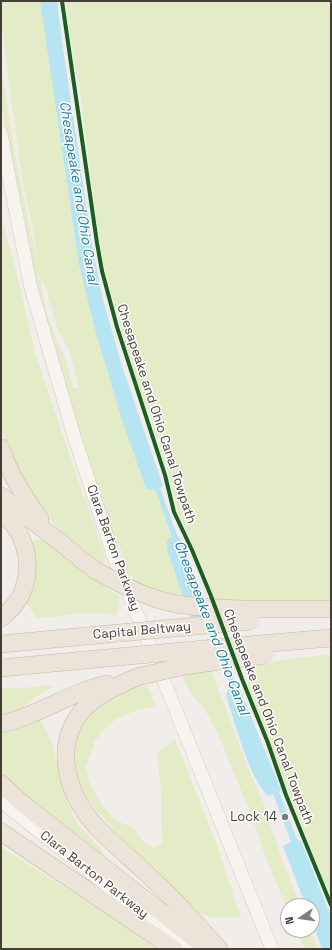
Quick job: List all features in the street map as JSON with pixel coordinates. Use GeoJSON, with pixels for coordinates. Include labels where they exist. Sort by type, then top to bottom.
{"type":"FeatureCollection","features":[{"type":"Feature","properties":{"kind":"highway"},"geometry":{"type":"LineString","coordinates":[[1,448],[20,490],[54,536]]}},
{"type":"Feature","properties":{"kind":"highway"},"geometry":{"type":"LineString","coordinates":[[1,496],[54,536],[95,570],[140,593],[183,605],[211,608],[249,615],[331,609]]}},
{"type":"Feature","properties":{"kind":"highway"},"geometry":{"type":"LineString","coordinates":[[1,512],[7,516],[17,528],[24,544],[27,566],[24,587],[18,600],[1,618]]}},
{"type":"Feature","properties":{"kind":"highway","name":"Capital Beltway"},"geometry":{"type":"LineString","coordinates":[[1,644],[119,633],[249,615],[331,613]]}},
{"type":"Feature","properties":{"kind":"highway","name":"Capital Beltway"},"geometry":{"type":"LineString","coordinates":[[1,668],[128,656],[262,649],[331,638]]}},
{"type":"Feature","properties":{"kind":"highway"},"geometry":{"type":"LineString","coordinates":[[1,724],[25,717],[100,686],[262,649],[331,642]]}},
{"type":"Feature","properties":{"kind":"highway"},"geometry":{"type":"LineString","coordinates":[[137,678],[105,692],[93,700],[84,709],[76,720],[70,734],[66,754],[67,773],[78,802],[96,826],[179,906],[219,949]]}},
{"type":"Feature","properties":{"kind":"highway"},"geometry":{"type":"LineString","coordinates":[[1,784],[22,803],[208,949]]}},
{"type":"Feature","properties":{"kind":"highway"},"geometry":{"type":"LineString","coordinates":[[1,832],[174,949]]}},
{"type":"Feature","properties":{"kind":"main road","name":"Clara Barton Parkway"},"geometry":{"type":"LineString","coordinates":[[1,133],[4,157],[31,288],[74,436],[108,540],[272,949]]}},
{"type":"Feature","properties":{"kind":"main road","name":"Clara Barton Parkway"},"geometry":{"type":"LineString","coordinates":[[1,801],[186,949]]}},
{"type":"Feature","properties":{"kind":"green space"},"geometry":{"type":"Polygon","coordinates":[[[1,1],[40,1],[79,265],[95,330],[120,414],[146,489],[155,489],[172,538],[167,540],[172,566],[185,600],[136,586],[127,569],[120,547],[113,538],[43,320],[1,103],[1,65],[16,160],[38,266],[32,224],[23,184],[1,27],[1,1]],[[39,275],[47,314],[65,357],[73,388],[79,388],[69,350],[58,330],[46,288],[39,275]]]}},
{"type":"Feature","properties":{"kind":"green space"},"geometry":{"type":"Polygon","coordinates":[[[66,1],[331,1],[331,603],[235,607],[213,597],[208,578],[178,513],[168,472],[149,413],[137,383],[106,274],[98,234],[82,104],[71,43],[66,1]]]}},
{"type":"Feature","properties":{"kind":"green space"},"geometry":{"type":"Polygon","coordinates":[[[1,217],[15,267],[36,356],[106,560],[100,566],[70,544],[32,498],[11,461],[1,426],[1,217]]]}},
{"type":"Feature","properties":{"kind":"green space"},"geometry":{"type":"Polygon","coordinates":[[[39,539],[54,544],[99,582],[120,597],[116,616],[87,613],[37,618],[27,604],[32,542],[39,539]]]}},
{"type":"Feature","properties":{"kind":"green space"},"geometry":{"type":"Polygon","coordinates":[[[331,654],[331,900],[248,687],[248,675],[258,663],[331,654]]]}},
{"type":"Feature","properties":{"kind":"green space"},"geometry":{"type":"Polygon","coordinates":[[[211,670],[247,766],[263,802],[283,863],[298,898],[283,898],[217,731],[202,705],[192,696],[181,675],[211,670]]]}},
{"type":"Feature","properties":{"kind":"green space"},"geometry":{"type":"Polygon","coordinates":[[[47,685],[53,687],[35,697],[22,708],[1,715],[1,687],[16,689],[47,685]]]}},
{"type":"Feature","properties":{"kind":"green space"},"geometry":{"type":"Polygon","coordinates":[[[148,685],[155,706],[138,710],[116,719],[104,729],[95,741],[86,767],[91,786],[104,807],[117,821],[133,827],[141,839],[152,848],[162,844],[161,791],[157,753],[175,739],[218,848],[241,918],[211,918],[193,909],[111,827],[92,805],[81,787],[73,760],[77,736],[89,715],[108,698],[132,687],[148,685]]]}},
{"type":"Feature","properties":{"kind":"green space"},"geometry":{"type":"Polygon","coordinates":[[[39,717],[53,745],[63,790],[75,820],[107,857],[79,838],[1,776],[1,730],[39,717]]]}},
{"type":"Feature","properties":{"kind":"green space"},"geometry":{"type":"Polygon","coordinates":[[[1,847],[116,920],[157,949],[1,949],[1,847]]]}},
{"type":"Feature","properties":{"kind":"green space"},"geometry":{"type":"Polygon","coordinates":[[[300,938],[313,938],[318,949],[305,949],[300,938]]]}},
{"type":"Feature","properties":{"kind":"water","name":"Chesapeake and Ohio Canal"},"geometry":{"type":"Polygon","coordinates":[[[40,1],[57,1],[92,245],[103,300],[121,363],[163,486],[160,488],[177,535],[181,540],[217,630],[215,633],[236,685],[239,687],[281,790],[279,792],[297,839],[301,841],[331,917],[331,949],[322,949],[318,938],[320,938],[320,898],[303,898],[283,846],[291,842],[273,794],[268,796],[261,788],[249,764],[227,699],[226,693],[231,687],[210,635],[204,633],[193,625],[167,550],[167,540],[172,537],[155,489],[146,489],[120,414],[95,330],[79,265],[40,1]]]}},
{"type":"Feature","properties":{"kind":"cycle path","name":"Chesapeake and Ohio Canal Towpath"},"geometry":{"type":"LineString","coordinates":[[62,1],[97,243],[102,271],[117,327],[165,475],[174,512],[211,596],[268,743],[286,795],[331,905]]}},
{"type":"Feature","properties":{"kind":"place","name":"Lock 14"},"geometry":{"type":"Point","coordinates":[285,817]}}]}
